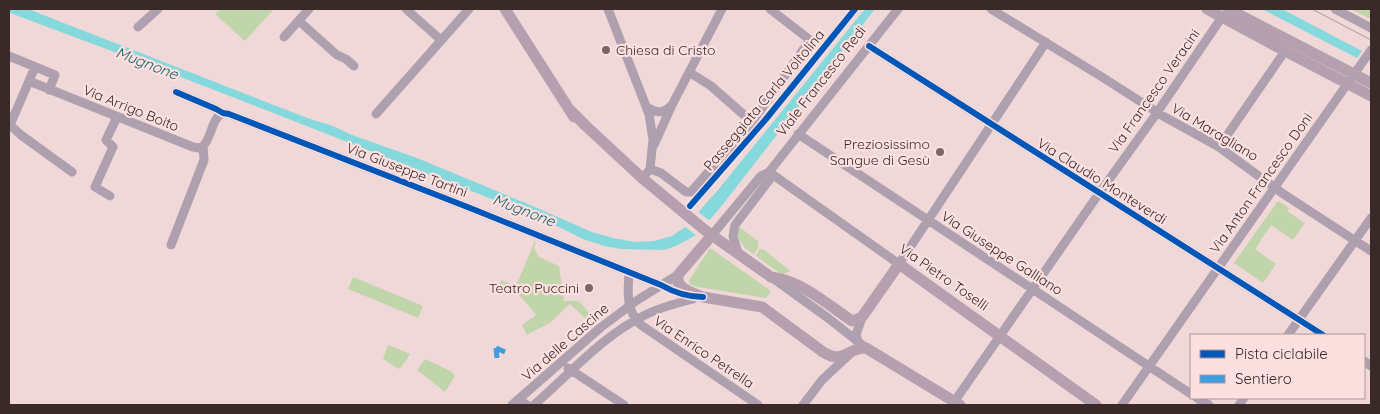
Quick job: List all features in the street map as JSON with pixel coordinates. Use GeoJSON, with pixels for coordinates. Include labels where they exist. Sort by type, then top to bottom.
{"type":"FeatureCollection","features":[{"type":"Feature","properties":{"kind":"main road"},"geometry":{"type":"LineString","coordinates":[[505,9],[571,110],[627,165],[646,174],[709,233],[771,277],[797,284],[857,319],[898,264]]}},
{"type":"Feature","properties":{"kind":"main road"},"geometry":{"type":"LineString","coordinates":[[1207,9],[1225,13],[1371,83]]}},
{"type":"Feature","properties":{"kind":"main road"},"geometry":{"type":"LineString","coordinates":[[1225,13],[1285,51],[1354,74],[1371,96]]}},
{"type":"Feature","properties":{"kind":"main road"},"geometry":{"type":"LineString","coordinates":[[709,233],[679,274],[678,281],[682,287],[703,297],[765,309],[832,357],[839,357],[852,352],[862,348],[862,345],[955,404]]}},
{"type":"Feature","properties":{"kind":"main road","name":"Via Pietro Toselli"},"geometry":{"type":"LineString","coordinates":[[898,264],[1096,405]]}},
{"type":"Feature","properties":{"kind":"street"},"geometry":{"type":"LineString","coordinates":[[138,27],[158,9]]}},
{"type":"Feature","properties":{"kind":"street"},"geometry":{"type":"LineString","coordinates":[[284,37],[309,9]]}},
{"type":"Feature","properties":{"kind":"street"},"geometry":{"type":"LineString","coordinates":[[406,9],[441,40]]}},
{"type":"Feature","properties":{"kind":"street"},"geometry":{"type":"LineString","coordinates":[[376,114],[469,9]]}},
{"type":"Feature","properties":{"kind":"street"},"geometry":{"type":"LineString","coordinates":[[608,9],[647,107],[652,131],[652,150]]}},
{"type":"Feature","properties":{"kind":"street"},"geometry":{"type":"LineString","coordinates":[[722,9],[672,105],[652,150],[646,174],[661,173],[686,192],[691,192],[752,122],[810,40],[770,9]]}},
{"type":"Feature","properties":{"kind":"street","name":"Viale Francesco Redi"},"geometry":{"type":"LineString","coordinates":[[738,254],[733,236],[735,225],[798,134],[898,9]]}},
{"type":"Feature","properties":{"kind":"street","name":"Via Maragliano"},"geometry":{"type":"LineString","coordinates":[[991,9],[1157,112],[1219,147],[1371,251]]}},
{"type":"Feature","properties":{"kind":"street"},"geometry":{"type":"LineString","coordinates":[[1335,9],[1371,28]]}},
{"type":"Feature","properties":{"kind":"street","name":"Via Francesco Veracini"},"geometry":{"type":"LineString","coordinates":[[955,404],[1032,289],[1225,13]]}},
{"type":"Feature","properties":{"kind":"street"},"geometry":{"type":"LineString","coordinates":[[299,21],[337,55],[346,59],[354,66]]}},
{"type":"Feature","properties":{"kind":"street"},"geometry":{"type":"LineString","coordinates":[[898,264],[1046,42]]}},
{"type":"Feature","properties":{"kind":"street","name":"Via Claudio Monteverdi"},"geometry":{"type":"LineString","coordinates":[[869,46],[1321,334]]}},
{"type":"Feature","properties":{"kind":"street","name":"Via Anton Francesco Doni"},"geometry":{"type":"LineString","coordinates":[[1122,405],[1371,50]]}},
{"type":"Feature","properties":{"kind":"street"},"geometry":{"type":"LineString","coordinates":[[1219,147],[1285,51]]}},
{"type":"Feature","properties":{"kind":"street"},"geometry":{"type":"LineString","coordinates":[[9,56],[55,75],[49,90]]}},
{"type":"Feature","properties":{"kind":"street"},"geometry":{"type":"LineString","coordinates":[[35,67],[10,125],[72,172]]}},
{"type":"Feature","properties":{"kind":"street"},"geometry":{"type":"LineString","coordinates":[[689,72],[711,86],[752,122]]}},
{"type":"Feature","properties":{"kind":"street","name":"Via Arrigo Boito"},"geometry":{"type":"LineString","coordinates":[[29,81],[193,147],[199,148],[203,146]]}},
{"type":"Feature","properties":{"kind":"street","name":"Via Giuseppe Tartini"},"geometry":{"type":"LineString","coordinates":[[176,92],[223,113],[461,204],[683,295],[703,297]]}},
{"type":"Feature","properties":{"kind":"street"},"geometry":{"type":"LineString","coordinates":[[647,107],[660,112],[665,111],[672,105]]}},
{"type":"Feature","properties":{"kind":"street"},"geometry":{"type":"LineString","coordinates":[[171,245],[204,160],[203,146],[207,142],[218,116],[223,113]]}},
{"type":"Feature","properties":{"kind":"street"},"geometry":{"type":"LineString","coordinates":[[110,196],[95,188],[113,146],[106,140],[117,117]]}},
{"type":"Feature","properties":{"kind":"street","name":"Via Giuseppe Galliano"},"geometry":{"type":"LineString","coordinates":[[798,134],[1190,393]]}},
{"type":"Feature","properties":{"kind":"street","name":"Viale Francesco Redi"},"geometry":{"type":"LineString","coordinates":[[709,233],[761,176],[771,174]]}},
{"type":"Feature","properties":{"kind":"street","name":"Via Pietro Toselli"},"geometry":{"type":"LineString","coordinates":[[771,174],[898,264]]}},
{"type":"Feature","properties":{"kind":"street"},"geometry":{"type":"LineString","coordinates":[[1289,334],[1371,218]]}},
{"type":"Feature","properties":{"kind":"street"},"geometry":{"type":"LineString","coordinates":[[629,273],[628,298],[636,320]]}},
{"type":"Feature","properties":{"kind":"street","name":"Via delle Cascine"},"geometry":{"type":"LineString","coordinates":[[516,402],[600,328],[679,274]]}},
{"type":"Feature","properties":{"kind":"street"},"geometry":{"type":"LineString","coordinates":[[771,277],[862,345]]}},
{"type":"Feature","properties":{"kind":"street","name":"Via delle Cascine"},"geometry":{"type":"LineString","coordinates":[[534,405],[608,339],[636,320],[653,311],[678,302],[703,297]]}},
{"type":"Feature","properties":{"kind":"street"},"geometry":{"type":"LineString","coordinates":[[828,318],[841,322],[857,319],[856,335],[862,345]]}},
{"type":"Feature","properties":{"kind":"street","name":"Via Enrico Petrella"},"geometry":{"type":"LineString","coordinates":[[636,320],[758,405]]}},
{"type":"Feature","properties":{"kind":"street"},"geometry":{"type":"LineString","coordinates":[[803,405],[822,380],[852,352]]}},
{"type":"Feature","properties":{"kind":"street"},"geometry":{"type":"LineString","coordinates":[[560,363],[624,405]]}},
{"type":"Feature","properties":{"kind":"street","name":"Via delle Cascine"},"geometry":{"type":"LineString","coordinates":[[516,402],[527,405]]}},
{"type":"Feature","properties":{"kind":"green space"},"geometry":{"type":"Polygon","coordinates":[[[220,9],[274,9],[245,41],[215,14],[220,9]]]}},
{"type":"Feature","properties":{"kind":"green space"},"geometry":{"type":"Polygon","coordinates":[[[1350,9],[1371,9],[1371,19],[1350,9]]]}},
{"type":"Feature","properties":{"kind":"green space"},"geometry":{"type":"Polygon","coordinates":[[[1278,201],[1289,208],[1287,211],[1305,223],[1293,240],[1271,225],[1255,249],[1276,264],[1263,283],[1234,263],[1278,201]]]}},
{"type":"Feature","properties":{"kind":"green space"},"geometry":{"type":"Polygon","coordinates":[[[738,226],[758,241],[758,248],[754,254],[745,248],[737,237],[738,226]]]}},
{"type":"Feature","properties":{"kind":"green space"},"geometry":{"type":"Polygon","coordinates":[[[535,241],[534,248],[539,257],[559,266],[564,301],[579,301],[590,314],[585,318],[570,304],[551,322],[527,335],[522,325],[536,315],[516,293],[500,283],[501,280],[516,286],[535,241]]]}},
{"type":"Feature","properties":{"kind":"green space"},"geometry":{"type":"Polygon","coordinates":[[[710,248],[771,291],[766,298],[690,285],[689,280],[710,248]]]}},
{"type":"Feature","properties":{"kind":"green space"},"geometry":{"type":"Polygon","coordinates":[[[760,249],[763,249],[790,271],[782,275],[756,256],[760,249]]]}},
{"type":"Feature","properties":{"kind":"green space"},"geometry":{"type":"Polygon","coordinates":[[[353,277],[423,306],[418,318],[348,289],[353,277]]]}},
{"type":"Feature","properties":{"kind":"green space"},"geometry":{"type":"Polygon","coordinates":[[[388,345],[410,354],[399,369],[383,359],[388,345]]]}},
{"type":"Feature","properties":{"kind":"green space"},"geometry":{"type":"Polygon","coordinates":[[[425,359],[452,372],[455,376],[445,392],[417,370],[425,359]]]}},
{"type":"Feature","properties":{"kind":"water","name":"Mugnone"},"geometry":{"type":"Polygon","coordinates":[[[9,9],[28,9],[310,119],[417,158],[592,232],[635,242],[654,241],[672,236],[685,227],[718,190],[865,9],[875,9],[720,208],[696,235],[664,250],[621,249],[583,239],[551,223],[352,144],[18,16],[9,12],[9,9]]]}},
{"type":"Feature","properties":{"kind":"water"},"geometry":{"type":"Polygon","coordinates":[[[1262,9],[1282,9],[1362,51],[1357,58],[1262,9]]]}},
{"type":"Feature","properties":{"kind":"pier"},"geometry":{"type":"Polygon","coordinates":[[[696,210],[711,222],[698,237],[683,225],[696,210]]]}},
{"type":"Feature","properties":{"kind":"tram line"},"geometry":{"type":"LineString","coordinates":[[1312,9],[1371,40]]}},
{"type":"Feature","properties":{"kind":"marked path"},"geometry":{"type":"LineString","coordinates":[[496,348],[497,358]]}},
{"type":"Feature","properties":{"kind":"marked path"},"geometry":{"type":"LineString","coordinates":[[496,348],[505,352]]}},
{"type":"Feature","properties":{"kind":"cycle path","name":"Passeggiata Carla Voltolina"},"geometry":{"type":"LineString","coordinates":[[690,206],[766,119],[855,9]]}},
{"type":"Feature","properties":{"kind":"cycle path"},"geometry":{"type":"LineString","coordinates":[[869,46],[1321,334]]}},
{"type":"Feature","properties":{"kind":"cycle path"},"geometry":{"type":"LineString","coordinates":[[176,92],[223,113],[470,208],[676,292],[703,297]]}},
{"type":"Feature","properties":{"kind":"place","name":"Chiesa di Cristo"},"geometry":{"type":"Point","coordinates":[606,50]}},
{"type":"Feature","properties":{"kind":"place","name":"Preziosissimo Sangue di Gesù"},"geometry":{"type":"Point","coordinates":[940,152]}},
{"type":"Feature","properties":{"kind":"place","name":"Teatro Puccini"},"geometry":{"type":"Point","coordinates":[589,288]}}]}
